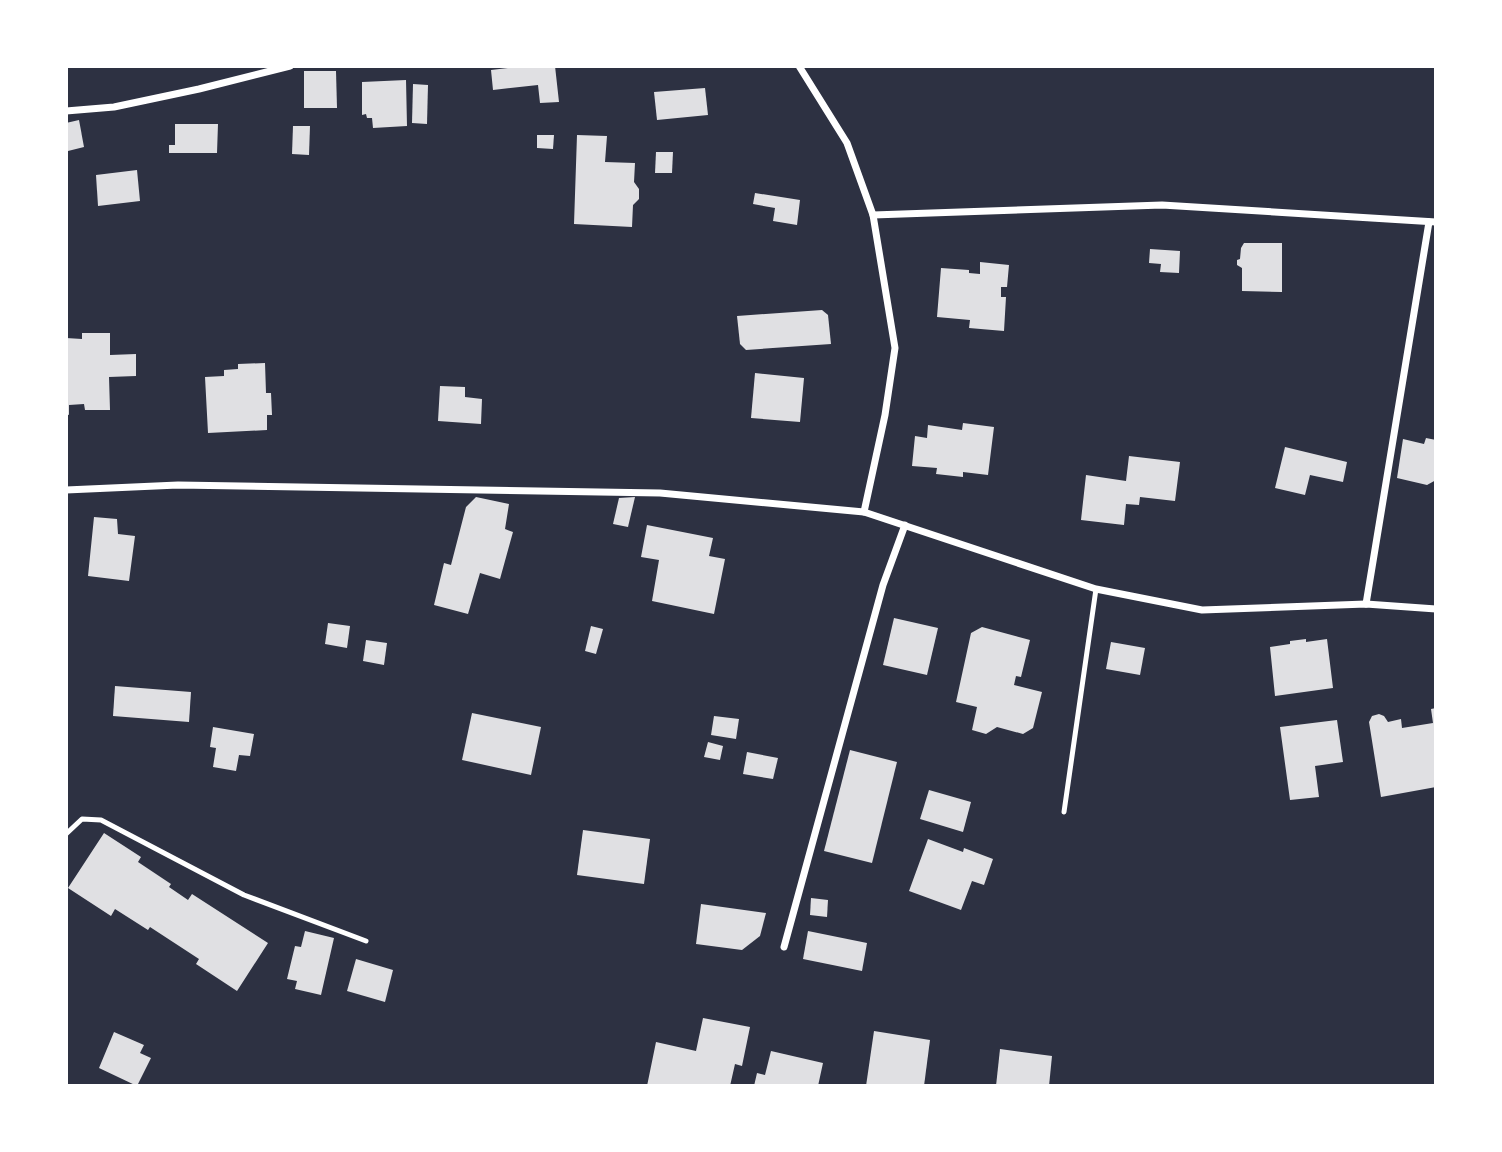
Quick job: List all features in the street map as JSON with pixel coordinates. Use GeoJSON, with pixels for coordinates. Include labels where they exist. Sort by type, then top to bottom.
{"type":"FeatureCollection","features":[{"type":"Feature","properties":{"kind":"street"},"geometry":{"type":"LineString","coordinates":[[66,111],[114,107],[290,66]]}},
{"type":"Feature","properties":{"kind":"street"},"geometry":{"type":"LineString","coordinates":[[799,66],[847,143],[873,215],[895,348],[885,415],[864,512]]}},
{"type":"Feature","properties":{"kind":"street"},"geometry":{"type":"LineString","coordinates":[[873,215],[1162,205],[1432,222],[1366,604]]}},
{"type":"Feature","properties":{"kind":"street"},"geometry":{"type":"LineString","coordinates":[[66,490],[178,485],[660,493],[864,512],[1096,589],[1202,610],[1366,604],[1436,610]]}},
{"type":"Feature","properties":{"kind":"street"},"geometry":{"type":"LineString","coordinates":[[784,947],[883,585],[905,525]]}},
{"type":"Feature","properties":{"kind":"lane"},"geometry":{"type":"LineString","coordinates":[[1064,812],[1096,589]]}},
{"type":"Feature","properties":{"kind":"lane"},"geometry":{"type":"LineString","coordinates":[[66,834],[82,819],[101,820],[244,895],[366,941]]}},
{"type":"Feature","properties":{"kind":"building"},"geometry":{"type":"Polygon","coordinates":[[[555,66],[559,102],[540,103],[538,85],[493,90],[491,70],[555,66]]]}},
{"type":"Feature","properties":{"kind":"building"},"geometry":{"type":"Polygon","coordinates":[[[304,71],[336,71],[337,108],[304,108],[304,71]]]}},
{"type":"Feature","properties":{"kind":"building"},"geometry":{"type":"Polygon","coordinates":[[[406,80],[407,126],[373,128],[372,118],[367,118],[366,114],[362,115],[362,82],[406,80]]]}},
{"type":"Feature","properties":{"kind":"building"},"geometry":{"type":"Polygon","coordinates":[[[413,84],[428,85],[427,124],[412,123],[413,84]]]}},
{"type":"Feature","properties":{"kind":"building"},"geometry":{"type":"Polygon","coordinates":[[[705,88],[708,115],[657,120],[654,92],[705,88]]]}},
{"type":"Feature","properties":{"kind":"building"},"geometry":{"type":"Polygon","coordinates":[[[79,120],[84,147],[68,151],[66,123],[79,120]]]}},
{"type":"Feature","properties":{"kind":"building"},"geometry":{"type":"Polygon","coordinates":[[[175,124],[218,124],[217,153],[169,153],[169,145],[175,145],[175,124]]]}},
{"type":"Feature","properties":{"kind":"building"},"geometry":{"type":"Polygon","coordinates":[[[293,126],[310,126],[309,155],[292,154],[293,126]]]}},
{"type":"Feature","properties":{"kind":"building"},"geometry":{"type":"Polygon","coordinates":[[[537,135],[554,135],[553,149],[537,148],[537,135]]]}},
{"type":"Feature","properties":{"kind":"building"},"geometry":{"type":"Polygon","coordinates":[[[577,135],[607,136],[605,162],[635,163],[634,182],[639,189],[639,199],[633,205],[632,227],[574,224],[577,135]]]}},
{"type":"Feature","properties":{"kind":"building"},"geometry":{"type":"Polygon","coordinates":[[[656,152],[673,152],[672,173],[655,173],[656,152]]]}},
{"type":"Feature","properties":{"kind":"building"},"geometry":{"type":"Polygon","coordinates":[[[137,170],[140,201],[98,206],[96,175],[137,170]]]}},
{"type":"Feature","properties":{"kind":"building"},"geometry":{"type":"Polygon","coordinates":[[[755,193],[800,200],[797,225],[773,221],[775,208],[753,204],[755,193]]]}},
{"type":"Feature","properties":{"kind":"building"},"geometry":{"type":"Polygon","coordinates":[[[1244,243],[1282,243],[1282,292],[1242,291],[1242,268],[1237,265],[1237,260],[1240,259],[1244,243]]]}},
{"type":"Feature","properties":{"kind":"building"},"geometry":{"type":"Polygon","coordinates":[[[1150,249],[1180,251],[1179,273],[1160,272],[1161,264],[1149,263],[1150,249]]]}},
{"type":"Feature","properties":{"kind":"building"},"geometry":{"type":"Polygon","coordinates":[[[980,262],[1009,265],[1007,287],[1001,287],[1001,297],[1006,297],[1004,331],[969,328],[970,320],[937,317],[941,268],[969,270],[969,273],[980,274],[980,262]]]}},
{"type":"Feature","properties":{"kind":"building"},"geometry":{"type":"Polygon","coordinates":[[[822,310],[828,315],[831,344],[746,350],[740,344],[737,316],[822,310]]]}},
{"type":"Feature","properties":{"kind":"building"},"geometry":{"type":"Polygon","coordinates":[[[82,333],[110,333],[110,355],[136,354],[136,376],[109,377],[110,410],[85,410],[84,404],[69,405],[69,415],[66,414],[66,338],[82,339],[82,333]]]}},
{"type":"Feature","properties":{"kind":"building"},"geometry":{"type":"Polygon","coordinates":[[[265,363],[266,393],[271,393],[272,415],[267,415],[267,430],[208,433],[205,377],[224,376],[224,370],[238,369],[238,364],[265,363]]]}},
{"type":"Feature","properties":{"kind":"building"},"geometry":{"type":"Polygon","coordinates":[[[755,373],[804,378],[800,422],[751,418],[755,373]]]}},
{"type":"Feature","properties":{"kind":"building"},"geometry":{"type":"Polygon","coordinates":[[[440,386],[465,387],[465,397],[482,399],[481,424],[438,421],[440,386]]]}},
{"type":"Feature","properties":{"kind":"building"},"geometry":{"type":"Polygon","coordinates":[[[963,423],[994,427],[988,475],[963,472],[963,477],[936,474],[937,468],[912,466],[915,436],[927,438],[928,425],[962,430],[963,423]]]}},
{"type":"Feature","properties":{"kind":"building"},"geometry":{"type":"Polygon","coordinates":[[[1426,438],[1436,440],[1436,480],[1427,485],[1397,478],[1403,439],[1424,444],[1426,438]]]}},
{"type":"Feature","properties":{"kind":"building"},"geometry":{"type":"Polygon","coordinates":[[[1285,447],[1347,462],[1343,482],[1310,475],[1305,495],[1275,488],[1285,447]]]}},
{"type":"Feature","properties":{"kind":"building"},"geometry":{"type":"Polygon","coordinates":[[[1129,456],[1180,462],[1175,501],[1140,497],[1139,505],[1126,504],[1124,525],[1081,520],[1086,475],[1126,481],[1129,456]]]}},
{"type":"Feature","properties":{"kind":"building"},"geometry":{"type":"Polygon","coordinates":[[[476,497],[509,504],[505,529],[513,532],[500,579],[480,573],[468,614],[434,605],[444,563],[451,565],[466,507],[476,497]]]}},
{"type":"Feature","properties":{"kind":"building"},"geometry":{"type":"Polygon","coordinates":[[[635,497],[628,527],[613,524],[619,498],[635,497]]]}},
{"type":"Feature","properties":{"kind":"building"},"geometry":{"type":"Polygon","coordinates":[[[94,517],[117,519],[118,534],[135,536],[129,581],[88,576],[94,517]]]}},
{"type":"Feature","properties":{"kind":"building"},"geometry":{"type":"Polygon","coordinates":[[[647,525],[713,538],[709,556],[725,559],[714,614],[652,601],[659,560],[641,557],[647,525]]]}},
{"type":"Feature","properties":{"kind":"building"},"geometry":{"type":"Polygon","coordinates":[[[894,618],[938,628],[927,675],[883,665],[894,618]]]}},
{"type":"Feature","properties":{"kind":"building"},"geometry":{"type":"Polygon","coordinates":[[[328,623],[350,626],[347,648],[325,644],[328,623]]]}},
{"type":"Feature","properties":{"kind":"building"},"geometry":{"type":"Polygon","coordinates":[[[591,626],[603,629],[596,654],[585,651],[591,626]]]}},
{"type":"Feature","properties":{"kind":"building"},"geometry":{"type":"Polygon","coordinates":[[[982,627],[1030,640],[1021,677],[1016,676],[1014,685],[1042,692],[1033,728],[1023,734],[997,727],[986,734],[972,730],[977,707],[956,702],[971,633],[982,627]]]}},
{"type":"Feature","properties":{"kind":"building"},"geometry":{"type":"Polygon","coordinates":[[[1306,639],[1306,642],[1327,639],[1333,688],[1275,696],[1270,647],[1306,639]]]}},
{"type":"Feature","properties":{"kind":"building"},"geometry":{"type":"Polygon","coordinates":[[[366,640],[387,643],[384,665],[363,661],[366,640]]]}},
{"type":"Feature","properties":{"kind":"building"},"geometry":{"type":"Polygon","coordinates":[[[1111,642],[1145,648],[1140,675],[1106,669],[1111,642]]]}},
{"type":"Feature","properties":{"kind":"building"},"geometry":{"type":"Polygon","coordinates":[[[115,686],[191,692],[189,722],[113,716],[115,686]]]}},
{"type":"Feature","properties":{"kind":"building"},"geometry":{"type":"Polygon","coordinates":[[[1436,708],[1436,787],[1381,797],[1369,722],[1372,716],[1379,714],[1388,722],[1401,719],[1402,728],[1433,723],[1431,709],[1436,708]]]}},
{"type":"Feature","properties":{"kind":"building"},"geometry":{"type":"Polygon","coordinates":[[[472,713],[541,727],[531,775],[462,760],[472,713]]]}},
{"type":"Feature","properties":{"kind":"building"},"geometry":{"type":"Polygon","coordinates":[[[714,716],[739,719],[736,739],[711,735],[714,716]]]}},
{"type":"Feature","properties":{"kind":"building"},"geometry":{"type":"Polygon","coordinates":[[[1337,720],[1343,762],[1315,766],[1319,797],[1290,800],[1280,727],[1337,720]]]}},
{"type":"Feature","properties":{"kind":"building"},"geometry":{"type":"Polygon","coordinates":[[[213,727],[254,734],[250,756],[239,755],[236,771],[213,767],[216,748],[210,747],[213,727]]]}},
{"type":"Feature","properties":{"kind":"building"},"geometry":{"type":"Polygon","coordinates":[[[708,742],[723,746],[720,760],[704,757],[708,742]]]}},
{"type":"Feature","properties":{"kind":"building"},"geometry":{"type":"Polygon","coordinates":[[[850,750],[897,762],[872,863],[824,851],[850,750]]]}},
{"type":"Feature","properties":{"kind":"building"},"geometry":{"type":"Polygon","coordinates":[[[747,752],[778,758],[773,779],[743,774],[747,752]]]}},
{"type":"Feature","properties":{"kind":"building"},"geometry":{"type":"Polygon","coordinates":[[[929,790],[971,802],[963,832],[920,819],[929,790]]]}},
{"type":"Feature","properties":{"kind":"building"},"geometry":{"type":"Polygon","coordinates":[[[583,830],[650,839],[644,884],[577,875],[583,830]]]}},
{"type":"Feature","properties":{"kind":"building"},"geometry":{"type":"Polygon","coordinates":[[[104,833],[141,857],[138,862],[171,884],[169,887],[188,900],[192,894],[268,943],[237,991],[196,964],[199,959],[150,927],[148,930],[115,909],[111,916],[68,888],[104,833]]]}},
{"type":"Feature","properties":{"kind":"building"},"geometry":{"type":"Polygon","coordinates":[[[928,839],[963,852],[964,848],[993,859],[984,885],[972,881],[961,910],[909,891],[928,839]]]}},
{"type":"Feature","properties":{"kind":"building"},"geometry":{"type":"Polygon","coordinates":[[[811,898],[828,900],[827,917],[810,915],[811,898]]]}},
{"type":"Feature","properties":{"kind":"building"},"geometry":{"type":"Polygon","coordinates":[[[701,904],[766,913],[760,936],[742,950],[696,944],[701,904]]]}},
{"type":"Feature","properties":{"kind":"building"},"geometry":{"type":"Polygon","coordinates":[[[305,931],[334,938],[321,995],[295,989],[297,981],[287,979],[295,946],[301,947],[305,931]]]}},
{"type":"Feature","properties":{"kind":"building"},"geometry":{"type":"Polygon","coordinates":[[[808,931],[867,943],[862,971],[803,959],[808,931]]]}},
{"type":"Feature","properties":{"kind":"building"},"geometry":{"type":"Polygon","coordinates":[[[356,959],[393,970],[385,1002],[347,991],[356,959]]]}},
{"type":"Feature","properties":{"kind":"building"},"geometry":{"type":"Polygon","coordinates":[[[703,1018],[750,1027],[742,1066],[735,1064],[730,1086],[647,1086],[656,1042],[696,1051],[703,1018]]]}},
{"type":"Feature","properties":{"kind":"building"},"geometry":{"type":"Polygon","coordinates":[[[874,1031],[930,1040],[924,1086],[866,1086],[874,1031]]]}},
{"type":"Feature","properties":{"kind":"building"},"geometry":{"type":"Polygon","coordinates":[[[114,1032],[144,1045],[140,1053],[151,1058],[137,1086],[99,1068],[114,1032]]]}},
{"type":"Feature","properties":{"kind":"building"},"geometry":{"type":"Polygon","coordinates":[[[1000,1049],[1052,1056],[1049,1086],[996,1086],[1000,1049]]]}},
{"type":"Feature","properties":{"kind":"building"},"geometry":{"type":"Polygon","coordinates":[[[771,1051],[823,1063],[818,1086],[754,1086],[757,1073],[765,1075],[771,1051]]]}}]}
